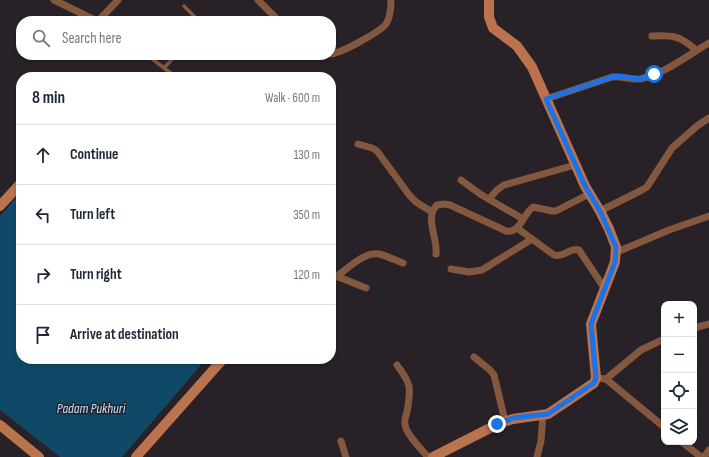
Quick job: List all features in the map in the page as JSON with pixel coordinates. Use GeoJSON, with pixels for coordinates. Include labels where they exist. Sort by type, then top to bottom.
{"type":"FeatureCollection","features":[{"type":"Feature","properties":{"kind":"street"},"geometry":{"type":"LineString","coordinates":[[54,0],[86,16]]}},
{"type":"Feature","properties":{"kind":"street"},"geometry":{"type":"LineString","coordinates":[[67,7],[73,0]]}},
{"type":"Feature","properties":{"kind":"street"},"geometry":{"type":"LineString","coordinates":[[104,16],[118,0]]}},
{"type":"Feature","properties":{"kind":"street"},"geometry":{"type":"LineString","coordinates":[[258,0],[274,16]]}},
{"type":"Feature","properties":{"kind":"street"},"geometry":{"type":"LineString","coordinates":[[336,53],[342,51],[382,28],[388,20],[391,0]]}},
{"type":"Feature","properties":{"kind":"street"},"geometry":{"type":"LineString","coordinates":[[489,0],[489,16],[493,28],[517,46],[527,58],[575,165],[589,194],[609,228],[616,247],[617,252],[615,262],[591,324],[601,378],[661,425]]}},
{"type":"Feature","properties":{"kind":"street"},"geometry":{"type":"LineString","coordinates":[[652,36],[680,38],[686,40],[696,50]]}},
{"type":"Feature","properties":{"kind":"street"},"geometry":{"type":"LineString","coordinates":[[546,99],[612,77],[618,76],[640,79],[659,72],[709,43]]}},
{"type":"Feature","properties":{"kind":"street"},"geometry":{"type":"LineString","coordinates":[[600,211],[647,187],[672,148],[697,126],[709,118]]}},
{"type":"Feature","properties":{"kind":"street"},"geometry":{"type":"LineString","coordinates":[[358,144],[377,151],[410,196],[416,202],[432,212]]}},
{"type":"Feature","properties":{"kind":"street"},"geometry":{"type":"LineString","coordinates":[[489,199],[500,187],[575,165]]}},
{"type":"Feature","properties":{"kind":"street"},"geometry":{"type":"LineString","coordinates":[[461,180],[480,194],[523,219]]}},
{"type":"Feature","properties":{"kind":"street"},"geometry":{"type":"LineString","coordinates":[[0,206],[16,188]]}},
{"type":"Feature","properties":{"kind":"street"},"geometry":{"type":"LineString","coordinates":[[436,254],[436,244],[431,224],[432,212],[437,205],[445,204],[511,232],[515,231],[527,212],[533,207],[556,211],[589,194]]}},
{"type":"Feature","properties":{"kind":"street"},"geometry":{"type":"LineString","coordinates":[[617,252],[668,230],[709,216]]}},
{"type":"Feature","properties":{"kind":"street"},"geometry":{"type":"LineString","coordinates":[[517,228],[554,255],[558,256],[573,249],[579,250],[605,289]]}},
{"type":"Feature","properties":{"kind":"street"},"geometry":{"type":"LineString","coordinates":[[450,269],[475,272],[482,270],[532,239]]}},
{"type":"Feature","properties":{"kind":"street"},"geometry":{"type":"LineString","coordinates":[[336,275],[365,256],[371,254],[378,254],[403,263]]}},
{"type":"Feature","properties":{"kind":"street"},"geometry":{"type":"LineString","coordinates":[[336,277],[366,288]]}},
{"type":"Feature","properties":{"kind":"street"},"geometry":{"type":"LineString","coordinates":[[697,327],[709,324]]}},
{"type":"Feature","properties":{"kind":"street"},"geometry":{"type":"LineString","coordinates":[[433,457],[505,421],[513,418],[543,415],[551,412],[641,350],[661,340]]}},
{"type":"Feature","properties":{"kind":"street"},"geometry":{"type":"LineString","coordinates":[[474,357],[494,375],[505,421]]}},
{"type":"Feature","properties":{"kind":"street"},"geometry":{"type":"LineString","coordinates":[[136,457],[219,364]]}},
{"type":"Feature","properties":{"kind":"street"},"geometry":{"type":"LineString","coordinates":[[397,366],[410,385],[405,425],[428,457]]}},
{"type":"Feature","properties":{"kind":"street"},"geometry":{"type":"LineString","coordinates":[[537,457],[541,441],[543,415]]}},
{"type":"Feature","properties":{"kind":"street"},"geometry":{"type":"LineString","coordinates":[[0,425],[39,457]]}},
{"type":"Feature","properties":{"kind":"street"},"geometry":{"type":"LineString","coordinates":[[341,441],[346,457]]}},
{"type":"Feature","properties":{"kind":"street"},"geometry":{"type":"LineString","coordinates":[[686,445],[703,457],[709,450]]}},
{"type":"Feature","properties":{"kind":"lane"},"geometry":{"type":"LineString","coordinates":[[184,6],[194,16]]}},
{"type":"Feature","properties":{"kind":"lane"},"geometry":{"type":"LineString","coordinates":[[154,60],[169,72]]}},
{"type":"Feature","properties":{"kind":"lane"},"geometry":{"type":"LineString","coordinates":[[164,68],[171,60]]}},
{"type":"Feature","properties":{"kind":"water","name":"Padam Pukhuri"},"geometry":{"type":"Polygon","coordinates":[[[16,198],[16,364],[202,364],[122,457],[60,457],[0,410],[0,216],[16,198]]]}},
{"type":"Feature","properties":{"kind":"route"},"geometry":{"type":"LineString","coordinates":[[497,424],[513,418],[548,414],[594,383],[596,378],[591,324],[615,262],[617,252],[609,228],[585,186],[546,99],[612,77],[618,76],[640,79],[654,74]]}}]}
